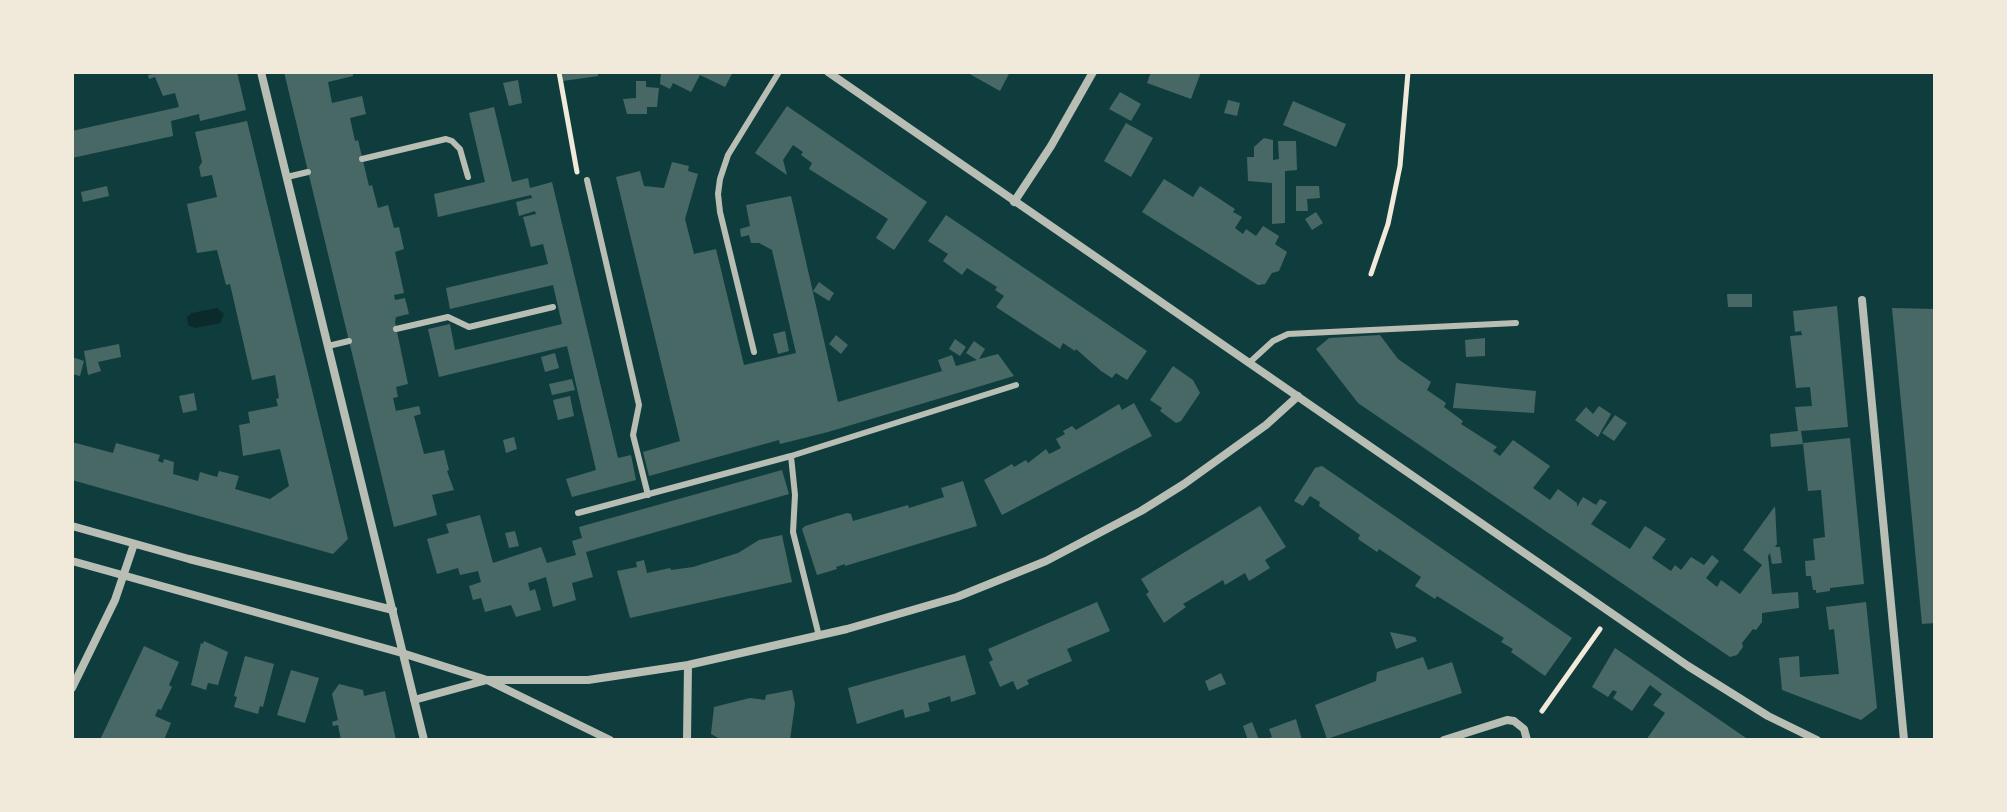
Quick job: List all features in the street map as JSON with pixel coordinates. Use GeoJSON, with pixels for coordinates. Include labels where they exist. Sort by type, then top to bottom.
{"type":"FeatureCollection","features":[{"type":"Feature","properties":{"kind":"street"},"geometry":{"type":"LineString","coordinates":[[261,72],[424,740]]}},
{"type":"Feature","properties":{"kind":"street"},"geometry":{"type":"LineString","coordinates":[[828,72],[1688,666],[1768,716],[1817,740]]}},
{"type":"Feature","properties":{"kind":"street"},"geometry":{"type":"LineString","coordinates":[[1014,202],[1051,146],[1093,72]]}},
{"type":"Feature","properties":{"kind":"street"},"geometry":{"type":"LineString","coordinates":[[1862,300],[1904,740]]}},
{"type":"Feature","properties":{"kind":"street"},"geometry":{"type":"LineString","coordinates":[[414,700],[487,680],[588,680],[688,665],[922,609],[992,585],[1097,536],[1184,484],[1266,425],[1298,396]]}},
{"type":"Feature","properties":{"kind":"street"},"geometry":{"type":"LineString","coordinates":[[72,526],[393,610]]}},
{"type":"Feature","properties":{"kind":"street"},"geometry":{"type":"LineString","coordinates":[[72,688],[125,576],[134,544]]}},
{"type":"Feature","properties":{"kind":"street"},"geometry":{"type":"LineString","coordinates":[[72,561],[402,653],[487,680],[610,740]]}},
{"type":"Feature","properties":{"kind":"street"},"geometry":{"type":"LineString","coordinates":[[687,740],[688,665]]}},
{"type":"Feature","properties":{"kind":"street"},"geometry":{"type":"LineString","coordinates":[[1444,740],[1507,720],[1524,729],[1527,740]]}},
{"type":"Feature","properties":{"kind":"lane"},"geometry":{"type":"LineString","coordinates":[[754,352],[718,194],[728,155],[779,72]]}},
{"type":"Feature","properties":{"kind":"lane"},"geometry":{"type":"LineString","coordinates":[[362,159],[446,139],[460,149],[468,177]]}},
{"type":"Feature","properties":{"kind":"lane"},"geometry":{"type":"LineString","coordinates":[[287,177],[308,172]]}},
{"type":"Feature","properties":{"kind":"lane"},"geometry":{"type":"LineString","coordinates":[[587,180],[639,405],[633,435],[648,495]]}},
{"type":"Feature","properties":{"kind":"lane"},"geometry":{"type":"LineString","coordinates":[[396,329],[448,317],[469,327],[553,307]]}},
{"type":"Feature","properties":{"kind":"lane"},"geometry":{"type":"LineString","coordinates":[[1249,363],[1273,341],[1288,334],[1516,323]]}},
{"type":"Feature","properties":{"kind":"lane"},"geometry":{"type":"LineString","coordinates":[[328,346],[349,341]]}},
{"type":"Feature","properties":{"kind":"lane"},"geometry":{"type":"LineString","coordinates":[[578,513],[791,456],[1016,385]]}},
{"type":"Feature","properties":{"kind":"lane"},"geometry":{"type":"LineString","coordinates":[[791,456],[795,495],[793,532],[819,636]]}},
{"type":"Feature","properties":{"kind":"path"},"geometry":{"type":"LineString","coordinates":[[559,72],[578,174],[587,180]]}},
{"type":"Feature","properties":{"kind":"path"},"geometry":{"type":"LineString","coordinates":[[1371,274],[1388,224],[1400,166],[1408,72]]}},
{"type":"Feature","properties":{"kind":"path"},"geometry":{"type":"LineString","coordinates":[[1542,711],[1600,629]]}},
{"type":"Feature","properties":{"kind":"water"},"geometry":{"type":"Polygon","coordinates":[[[217,308],[224,314],[220,323],[195,328],[188,325],[187,317],[192,313],[217,308]]]}},
{"type":"Feature","properties":{"kind":"building"},"geometry":{"type":"Polygon","coordinates":[[[162,72],[237,72],[246,110],[200,121],[199,114],[171,121],[173,136],[72,158],[72,131],[179,107],[175,93],[163,96],[155,77],[149,79],[148,75],[162,72]]]}},
{"type":"Feature","properties":{"kind":"building"},"geometry":{"type":"Polygon","coordinates":[[[284,72],[353,72],[353,76],[328,82],[332,103],[362,96],[366,114],[350,118],[355,141],[358,140],[369,186],[372,185],[378,208],[388,205],[394,228],[399,227],[404,249],[395,252],[404,293],[394,295],[395,300],[405,298],[409,314],[396,317],[395,322],[408,384],[396,387],[398,397],[393,398],[396,411],[419,406],[421,414],[414,416],[424,454],[444,450],[454,490],[432,495],[437,515],[394,527],[284,72]]]}},
{"type":"Feature","properties":{"kind":"building"},"geometry":{"type":"Polygon","coordinates":[[[562,72],[598,72],[598,76],[563,81],[562,72]]]}},
{"type":"Feature","properties":{"kind":"building"},"geometry":{"type":"Polygon","coordinates":[[[661,72],[733,72],[725,87],[700,75],[691,92],[673,83],[670,89],[660,84],[661,72]]]}},
{"type":"Feature","properties":{"kind":"building"},"geometry":{"type":"Polygon","coordinates":[[[966,72],[1010,72],[1000,91],[966,72]]]}},
{"type":"Feature","properties":{"kind":"building"},"geometry":{"type":"Polygon","coordinates":[[[1151,72],[1201,72],[1191,99],[1147,83],[1151,72]]]}},
{"type":"Feature","properties":{"kind":"building"},"geometry":{"type":"Polygon","coordinates":[[[518,80],[522,103],[509,106],[503,83],[518,80]]]}},
{"type":"Feature","properties":{"kind":"building"},"geometry":{"type":"Polygon","coordinates":[[[636,81],[646,81],[646,87],[659,88],[657,107],[647,107],[647,114],[627,114],[623,99],[636,98],[636,81]]]}},
{"type":"Feature","properties":{"kind":"building"},"geometry":{"type":"Polygon","coordinates":[[[1120,92],[1141,104],[1131,121],[1109,109],[1120,92]]]}},
{"type":"Feature","properties":{"kind":"building"},"geometry":{"type":"Polygon","coordinates":[[[1228,100],[1240,103],[1237,116],[1224,113],[1228,100]]]}},
{"type":"Feature","properties":{"kind":"building"},"geometry":{"type":"Polygon","coordinates":[[[1293,101],[1346,124],[1336,147],[1283,125],[1293,101]]]}},
{"type":"Feature","properties":{"kind":"building"},"geometry":{"type":"Polygon","coordinates":[[[787,106],[927,202],[894,250],[876,238],[888,219],[809,169],[812,163],[793,145],[783,160],[787,175],[755,153],[787,106]]]}},
{"type":"Feature","properties":{"kind":"building"},"geometry":{"type":"Polygon","coordinates":[[[494,107],[512,182],[528,178],[530,188],[552,182],[618,458],[631,455],[636,480],[572,497],[566,479],[596,470],[567,346],[439,377],[428,329],[450,324],[455,350],[562,324],[553,285],[450,309],[446,288],[548,264],[543,244],[531,247],[523,217],[536,214],[535,211],[519,216],[516,202],[532,198],[531,195],[438,217],[434,194],[485,182],[469,113],[494,107]]]}},
{"type":"Feature","properties":{"kind":"building"},"geometry":{"type":"Polygon","coordinates":[[[247,121],[348,539],[333,554],[72,480],[72,442],[113,453],[116,443],[160,455],[158,461],[174,462],[173,474],[198,481],[200,472],[217,477],[219,471],[239,476],[235,489],[270,499],[289,486],[280,449],[243,456],[239,425],[250,423],[248,412],[278,406],[275,375],[252,380],[230,284],[226,285],[217,250],[197,253],[187,204],[217,197],[212,175],[201,177],[199,167],[202,162],[195,132],[247,121]]]}},
{"type":"Feature","properties":{"kind":"building"},"geometry":{"type":"Polygon","coordinates":[[[1126,123],[1153,138],[1131,177],[1104,161],[1126,123]]]}},
{"type":"Feature","properties":{"kind":"building"},"geometry":{"type":"Polygon","coordinates":[[[1264,138],[1273,140],[1273,160],[1279,159],[1278,141],[1296,141],[1297,170],[1285,171],[1285,223],[1272,224],[1272,183],[1248,181],[1247,157],[1254,157],[1254,147],[1264,138]]]}},
{"type":"Feature","properties":{"kind":"building"},"geometry":{"type":"Polygon","coordinates":[[[672,162],[689,166],[688,171],[698,174],[685,219],[694,254],[716,249],[744,365],[796,353],[772,250],[759,243],[751,243],[749,235],[741,237],[740,229],[750,226],[746,205],[791,196],[838,402],[942,371],[938,360],[952,355],[956,366],[977,360],[966,353],[974,341],[985,349],[979,359],[998,354],[1014,376],[828,432],[780,444],[779,440],[649,476],[643,452],[680,441],[616,177],[640,171],[644,186],[664,188],[672,162]]]}},
{"type":"Feature","properties":{"kind":"building"},"geometry":{"type":"Polygon","coordinates":[[[1164,179],[1193,197],[1200,186],[1235,209],[1233,212],[1242,217],[1235,228],[1243,234],[1246,229],[1256,236],[1263,226],[1279,236],[1275,244],[1287,252],[1279,271],[1272,273],[1265,284],[1258,285],[1142,212],[1164,179]]]}},
{"type":"Feature","properties":{"kind":"building"},"geometry":{"type":"Polygon","coordinates":[[[107,186],[109,196],[83,202],[81,192],[107,186]]]}},
{"type":"Feature","properties":{"kind":"building"},"geometry":{"type":"Polygon","coordinates":[[[1296,186],[1319,186],[1320,198],[1307,199],[1308,211],[1296,211],[1296,186]]]}},
{"type":"Feature","properties":{"kind":"building"},"geometry":{"type":"Polygon","coordinates":[[[1316,212],[1323,223],[1312,230],[1305,219],[1316,212]]]}},
{"type":"Feature","properties":{"kind":"building"},"geometry":{"type":"Polygon","coordinates":[[[946,215],[1147,351],[1127,380],[1116,373],[1112,378],[1076,349],[1063,343],[1060,349],[996,307],[1004,296],[995,290],[997,287],[967,268],[962,275],[943,261],[948,254],[928,241],[946,215]]]}},
{"type":"Feature","properties":{"kind":"building"},"geometry":{"type":"Polygon","coordinates":[[[819,282],[834,293],[829,301],[813,291],[819,282]]]}},
{"type":"Feature","properties":{"kind":"building"},"geometry":{"type":"Polygon","coordinates":[[[1727,294],[1752,294],[1752,307],[1728,307],[1727,294]]]}},
{"type":"Feature","properties":{"kind":"building"},"geometry":{"type":"Polygon","coordinates":[[[1837,306],[1848,427],[1801,431],[1803,444],[1771,447],[1770,434],[1798,431],[1795,407],[1812,406],[1810,387],[1796,388],[1790,336],[1802,335],[1801,331],[1795,332],[1793,311],[1837,306]]]}},
{"type":"Feature","properties":{"kind":"building"},"geometry":{"type":"Polygon","coordinates":[[[1892,308],[1935,309],[1935,623],[1922,624],[1892,308]]]}},
{"type":"Feature","properties":{"kind":"building"},"geometry":{"type":"Polygon","coordinates":[[[785,331],[789,351],[778,354],[773,334],[785,331]]]}},
{"type":"Feature","properties":{"kind":"building"},"geometry":{"type":"Polygon","coordinates":[[[836,335],[848,345],[841,354],[829,344],[836,335]]]}},
{"type":"Feature","properties":{"kind":"building"},"geometry":{"type":"Polygon","coordinates":[[[1380,335],[1398,359],[1431,382],[1427,390],[1446,403],[1444,407],[1463,421],[1461,424],[1497,447],[1493,451],[1500,456],[1513,440],[1550,466],[1533,488],[1550,500],[1558,489],[1577,503],[1577,507],[1583,497],[1596,505],[1600,499],[1607,502],[1591,524],[1630,549],[1645,526],[1666,539],[1652,558],[1671,571],[1675,565],[1681,570],[1691,557],[1704,565],[1712,555],[1719,561],[1706,578],[1717,587],[1721,580],[1740,594],[1762,565],[1743,550],[1775,506],[1775,547],[1780,547],[1782,563],[1772,564],[1770,553],[1768,556],[1772,594],[1798,592],[1799,608],[1762,613],[1762,622],[1742,643],[1743,647],[1737,655],[1730,657],[1358,403],[1316,349],[1329,338],[1380,335]]]}},
{"type":"Feature","properties":{"kind":"building"},"geometry":{"type":"Polygon","coordinates":[[[1485,338],[1485,356],[1466,357],[1465,340],[1485,338]]]}},
{"type":"Feature","properties":{"kind":"building"},"geometry":{"type":"Polygon","coordinates":[[[955,339],[966,347],[960,356],[949,349],[955,339]]]}},
{"type":"Feature","properties":{"kind":"building"},"geometry":{"type":"Polygon","coordinates":[[[119,344],[121,357],[98,362],[101,371],[88,375],[84,351],[119,344]]]}},
{"type":"Feature","properties":{"kind":"building"},"geometry":{"type":"Polygon","coordinates":[[[555,353],[559,368],[545,372],[541,357],[555,353]]]}},
{"type":"Feature","properties":{"kind":"building"},"geometry":{"type":"Polygon","coordinates":[[[72,357],[84,361],[80,376],[72,374],[72,357]]]}},
{"type":"Feature","properties":{"kind":"building"},"geometry":{"type":"Polygon","coordinates":[[[1173,366],[1193,380],[1200,393],[1181,421],[1176,423],[1150,400],[1173,366]]]}},
{"type":"Feature","properties":{"kind":"building"},"geometry":{"type":"Polygon","coordinates":[[[572,379],[575,390],[552,395],[549,384],[572,379]]]}},
{"type":"Feature","properties":{"kind":"building"},"geometry":{"type":"Polygon","coordinates":[[[1456,383],[1536,391],[1534,413],[1453,408],[1456,383]]]}},
{"type":"Feature","properties":{"kind":"building"},"geometry":{"type":"Polygon","coordinates":[[[194,393],[197,410],[183,413],[179,396],[194,393]]]}},
{"type":"Feature","properties":{"kind":"building"},"geometry":{"type":"Polygon","coordinates":[[[570,396],[574,416],[558,420],[553,400],[570,396]]]}},
{"type":"Feature","properties":{"kind":"building"},"geometry":{"type":"Polygon","coordinates":[[[1134,403],[1152,436],[1002,515],[984,480],[1012,464],[1014,467],[1026,460],[1028,463],[1046,449],[1049,454],[1061,448],[1056,439],[1072,426],[1076,430],[1119,404],[1122,410],[1134,403]]]}},
{"type":"Feature","properties":{"kind":"building"},"geometry":{"type":"Polygon","coordinates":[[[1599,406],[1611,414],[1598,437],[1575,420],[1586,407],[1593,414],[1599,406]]]}},
{"type":"Feature","properties":{"kind":"building"},"geometry":{"type":"Polygon","coordinates":[[[1615,415],[1627,423],[1614,441],[1602,433],[1615,415]]]}},
{"type":"Feature","properties":{"kind":"building"},"geometry":{"type":"Polygon","coordinates":[[[514,437],[517,449],[506,453],[503,440],[514,437]]]}},
{"type":"Feature","properties":{"kind":"building"},"geometry":{"type":"Polygon","coordinates":[[[1850,438],[1864,584],[1816,593],[1811,576],[1806,576],[1805,561],[1815,560],[1813,539],[1825,537],[1821,490],[1808,491],[1803,443],[1850,438]]]}},
{"type":"Feature","properties":{"kind":"building"},"geometry":{"type":"Polygon","coordinates":[[[1322,466],[1572,638],[1545,676],[1511,652],[1513,649],[1501,642],[1504,638],[1437,596],[1435,599],[1415,586],[1421,577],[1358,539],[1360,535],[1319,506],[1320,502],[1310,496],[1303,506],[1294,501],[1315,468],[1322,466]]]}},
{"type":"Feature","properties":{"kind":"building"},"geometry":{"type":"Polygon","coordinates":[[[782,470],[789,494],[586,552],[593,577],[572,583],[576,600],[553,607],[546,577],[528,583],[530,591],[535,589],[541,610],[516,617],[511,605],[485,612],[481,598],[473,600],[469,586],[481,582],[478,571],[460,575],[458,568],[437,574],[427,539],[449,533],[446,524],[480,515],[493,563],[541,547],[547,563],[576,555],[572,541],[582,538],[579,527],[782,470]]]}},
{"type":"Feature","properties":{"kind":"building"},"geometry":{"type":"Polygon","coordinates":[[[963,481],[977,526],[817,575],[802,529],[805,526],[847,513],[851,514],[853,521],[908,505],[909,508],[944,497],[941,488],[963,481]]]}},
{"type":"Feature","properties":{"kind":"building"},"geometry":{"type":"Polygon","coordinates":[[[1260,506],[1286,547],[1265,560],[1270,568],[1249,581],[1245,573],[1225,585],[1223,580],[1183,604],[1186,607],[1164,623],[1146,594],[1149,592],[1141,579],[1260,506]]]}},
{"type":"Feature","properties":{"kind":"building"},"geometry":{"type":"Polygon","coordinates":[[[515,531],[519,546],[509,548],[505,533],[515,531]]]}},
{"type":"Feature","properties":{"kind":"building"},"geometry":{"type":"Polygon","coordinates":[[[782,535],[792,582],[630,618],[617,571],[637,567],[636,562],[644,560],[647,573],[693,567],[738,553],[759,540],[782,535]]]}},
{"type":"Feature","properties":{"kind":"building"},"geometry":{"type":"Polygon","coordinates":[[[1097,602],[1110,631],[1067,649],[1072,661],[1027,680],[1029,684],[1017,690],[1013,681],[1000,687],[989,662],[993,660],[988,649],[1097,602]]]}},
{"type":"Feature","properties":{"kind":"building"},"geometry":{"type":"Polygon","coordinates":[[[1866,602],[1877,708],[1861,720],[1782,690],[1779,658],[1799,656],[1800,677],[1839,674],[1834,629],[1829,630],[1826,607],[1866,602]]]}},
{"type":"Feature","properties":{"kind":"building"},"geometry":{"type":"Polygon","coordinates":[[[1390,632],[1415,637],[1417,641],[1396,649],[1390,632]]]}},
{"type":"Feature","properties":{"kind":"building"},"geometry":{"type":"Polygon","coordinates":[[[204,641],[228,652],[218,685],[208,683],[206,690],[191,685],[204,641]]]}},
{"type":"Feature","properties":{"kind":"building"},"geometry":{"type":"Polygon","coordinates":[[[144,646],[179,662],[169,685],[172,687],[155,716],[171,723],[164,740],[100,740],[144,646]]]}},
{"type":"Feature","properties":{"kind":"building"},"geometry":{"type":"Polygon","coordinates":[[[1615,648],[1749,740],[1646,740],[1665,713],[1653,705],[1662,694],[1650,685],[1632,711],[1613,698],[1617,692],[1613,690],[1608,697],[1592,687],[1615,648]]]}},
{"type":"Feature","properties":{"kind":"building"},"geometry":{"type":"Polygon","coordinates":[[[965,655],[976,694],[951,702],[950,696],[928,703],[930,711],[905,718],[903,709],[857,724],[848,688],[965,655]]]}},
{"type":"Feature","properties":{"kind":"building"},"geometry":{"type":"Polygon","coordinates":[[[245,656],[274,664],[263,707],[260,706],[258,714],[234,707],[245,656]]]}},
{"type":"Feature","properties":{"kind":"building"},"geometry":{"type":"Polygon","coordinates":[[[1423,657],[1428,670],[1452,662],[1462,693],[1327,739],[1315,705],[1376,681],[1377,672],[1423,657]]]}},
{"type":"Feature","properties":{"kind":"building"},"geometry":{"type":"Polygon","coordinates":[[[291,670],[319,678],[305,723],[277,715],[291,670]]]}},
{"type":"Feature","properties":{"kind":"building"},"geometry":{"type":"Polygon","coordinates":[[[1221,673],[1226,684],[1209,691],[1205,681],[1221,673]]]}},
{"type":"Feature","properties":{"kind":"building"},"geometry":{"type":"Polygon","coordinates":[[[339,684],[363,690],[364,696],[385,691],[396,740],[341,740],[338,725],[333,726],[332,722],[338,720],[332,694],[339,684]]]}},
{"type":"Feature","properties":{"kind":"building"},"geometry":{"type":"Polygon","coordinates":[[[792,690],[795,704],[790,740],[722,740],[711,734],[714,707],[750,698],[765,700],[766,695],[792,690]]]}},
{"type":"Feature","properties":{"kind":"building"},"geometry":{"type":"Polygon","coordinates":[[[1296,719],[1302,740],[1265,740],[1272,737],[1269,729],[1296,719]]]}},
{"type":"Feature","properties":{"kind":"building"},"geometry":{"type":"Polygon","coordinates":[[[1252,722],[1259,740],[1248,740],[1243,726],[1252,722]]]}}]}
